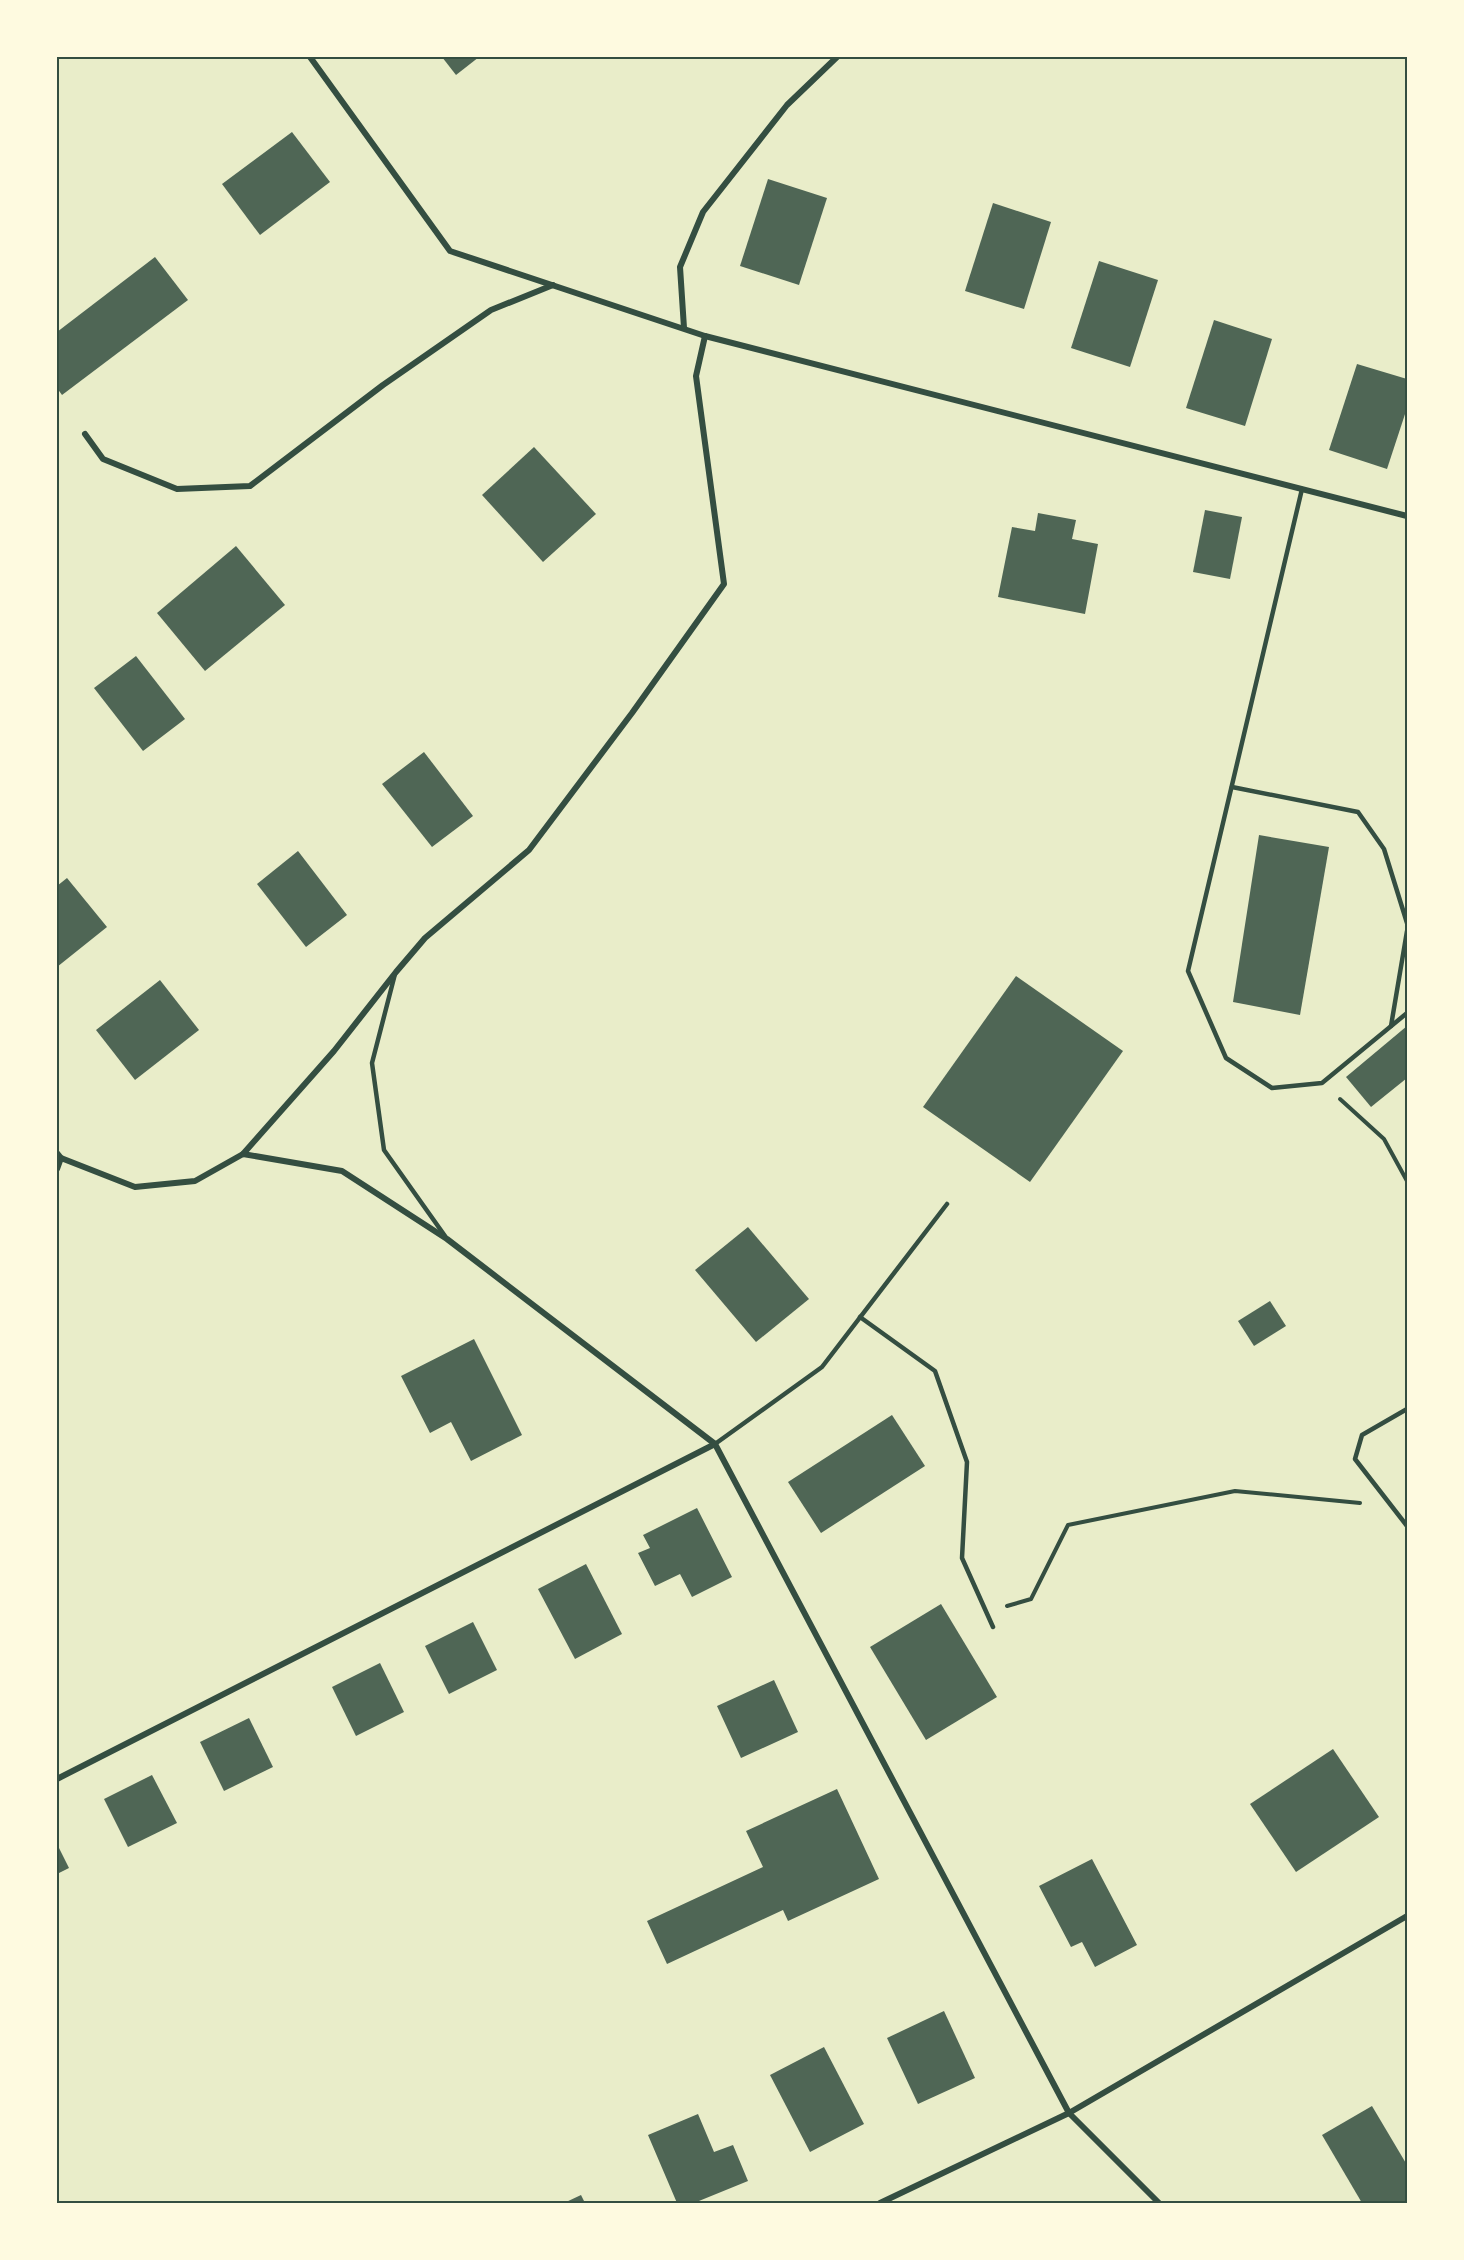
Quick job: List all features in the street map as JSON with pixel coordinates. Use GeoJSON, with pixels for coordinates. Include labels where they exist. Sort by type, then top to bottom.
{"type":"FeatureCollection","features":[{"type":"Feature","properties":{"kind":"street"},"geometry":{"type":"LineString","coordinates":[[310,57],[450,251],[705,336],[1407,516]]}},
{"type":"Feature","properties":{"kind":"street"},"geometry":{"type":"LineString","coordinates":[[684,328],[680,267],[703,212],[787,105],[837,57]]}},
{"type":"Feature","properties":{"kind":"street"},"geometry":{"type":"LineString","coordinates":[[85,434],[103,459],[177,489],[250,486],[382,385],[491,310],[553,285]]}},
{"type":"Feature","properties":{"kind":"street"},"geometry":{"type":"LineString","coordinates":[[57,1168],[59,1156],[135,1187],[195,1181],[243,1154],[334,1051],[425,938],[529,850],[632,713],[724,584],[696,376],[705,336]]}},
{"type":"Feature","properties":{"kind":"street"},"geometry":{"type":"LineString","coordinates":[[243,1154],[342,1171],[447,1239],[715,1444],[1069,2113],[1159,2203]]}},
{"type":"Feature","properties":{"kind":"street"},"geometry":{"type":"LineString","coordinates":[[57,1779],[715,1444]]}},
{"type":"Feature","properties":{"kind":"street"},"geometry":{"type":"LineString","coordinates":[[880,2203],[1069,2113],[1407,1916]]}},
{"type":"Feature","properties":{"kind":"lane"},"geometry":{"type":"LineString","coordinates":[[1302,489],[1188,971],[1226,1058],[1272,1088],[1322,1083],[1407,1013]]}},
{"type":"Feature","properties":{"kind":"lane"},"geometry":{"type":"LineString","coordinates":[[1232,787],[1358,812],[1384,849],[1407,923]]}},
{"type":"Feature","properties":{"kind":"lane"},"geometry":{"type":"LineString","coordinates":[[1391,1026],[1407,931]]}},
{"type":"Feature","properties":{"kind":"lane"},"geometry":{"type":"LineString","coordinates":[[396,972],[372,1063],[384,1150],[447,1239]]}},
{"type":"Feature","properties":{"kind":"lane"},"geometry":{"type":"LineString","coordinates":[[715,1444],[822,1367],[948,1204]]}},
{"type":"Feature","properties":{"kind":"lane"},"geometry":{"type":"LineString","coordinates":[[860,1317],[934,1371],[967,1462],[962,1558],[993,1627]]}},
{"type":"Feature","properties":{"kind":"lane"},"geometry":{"type":"LineString","coordinates":[[1407,1409],[1362,1435],[1355,1459],[1407,1526]]}},
{"type":"Feature","properties":{"kind":"path"},"geometry":{"type":"LineString","coordinates":[[1322,1083],[1384,1139],[1407,1180]]}},
{"type":"Feature","properties":{"kind":"path"},"geometry":{"type":"LineString","coordinates":[[987,1613],[1030,1599],[1068,1525],[1235,1491],[1391,1506]]}},
{"type":"Feature","properties":{"kind":"building"},"geometry":{"type":"Polygon","coordinates":[[[442,57],[479,57],[456,75],[442,57]]]}},
{"type":"Feature","properties":{"kind":"building"},"geometry":{"type":"Polygon","coordinates":[[[292,132],[330,182],[260,235],[222,184],[292,132]]]}},
{"type":"Feature","properties":{"kind":"building"},"geometry":{"type":"Polygon","coordinates":[[[768,179],[827,198],[799,285],[740,266],[768,179]]]}},
{"type":"Feature","properties":{"kind":"building"},"geometry":{"type":"Polygon","coordinates":[[[993,203],[1051,222],[1024,309],[965,291],[993,203]]]}},
{"type":"Feature","properties":{"kind":"building"},"geometry":{"type":"Polygon","coordinates":[[[155,257],[188,300],[62,395],[57,388],[57,332],[155,257]]]}},
{"type":"Feature","properties":{"kind":"building"},"geometry":{"type":"Polygon","coordinates":[[[1099,261],[1158,280],[1130,367],[1071,348],[1099,261]]]}},
{"type":"Feature","properties":{"kind":"building"},"geometry":{"type":"Polygon","coordinates":[[[1214,320],[1272,339],[1245,426],[1186,408],[1214,320]]]}},
{"type":"Feature","properties":{"kind":"building"},"geometry":{"type":"Polygon","coordinates":[[[1357,364],[1407,379],[1407,408],[1387,469],[1329,450],[1357,364]]]}},
{"type":"Feature","properties":{"kind":"building"},"geometry":{"type":"Polygon","coordinates":[[[534,447],[596,514],[543,562],[482,495],[534,447]]]}},
{"type":"Feature","properties":{"kind":"building"},"geometry":{"type":"Polygon","coordinates":[[[1205,510],[1242,517],[1230,579],[1193,572],[1205,510]]]}},
{"type":"Feature","properties":{"kind":"building"},"geometry":{"type":"Polygon","coordinates":[[[1038,513],[1076,520],[1072,539],[1098,544],[1085,614],[998,597],[1012,527],[1035,531],[1038,513]]]}},
{"type":"Feature","properties":{"kind":"building"},"geometry":{"type":"Polygon","coordinates":[[[236,546],[285,605],[205,671],[157,613],[236,546]]]}},
{"type":"Feature","properties":{"kind":"building"},"geometry":{"type":"Polygon","coordinates":[[[136,656],[185,719],[143,751],[94,688],[136,656]]]}},
{"type":"Feature","properties":{"kind":"building"},"geometry":{"type":"Polygon","coordinates":[[[424,752],[473,816],[432,847],[382,784],[424,752]]]}},
{"type":"Feature","properties":{"kind":"building"},"geometry":{"type":"Polygon","coordinates":[[[1259,835],[1329,847],[1300,1015],[1233,1002],[1259,835]]]}},
{"type":"Feature","properties":{"kind":"building"},"geometry":{"type":"Polygon","coordinates":[[[298,851],[347,915],[306,947],[257,884],[298,851]]]}},
{"type":"Feature","properties":{"kind":"building"},"geometry":{"type":"Polygon","coordinates":[[[67,878],[107,927],[57,967],[57,886],[67,878]]]}},
{"type":"Feature","properties":{"kind":"building"},"geometry":{"type":"Polygon","coordinates":[[[1016,976],[1123,1051],[1030,1182],[923,1107],[1016,976]]]}},
{"type":"Feature","properties":{"kind":"building"},"geometry":{"type":"Polygon","coordinates":[[[160,980],[199,1030],[135,1080],[96,1030],[160,980]]]}},
{"type":"Feature","properties":{"kind":"building"},"geometry":{"type":"Polygon","coordinates":[[[1407,1026],[1407,1078],[1371,1107],[1346,1077],[1407,1026]]]}},
{"type":"Feature","properties":{"kind":"building"},"geometry":{"type":"Polygon","coordinates":[[[748,1227],[809,1299],[756,1342],[695,1270],[748,1227]]]}},
{"type":"Feature","properties":{"kind":"building"},"geometry":{"type":"Polygon","coordinates":[[[1270,1301],[1286,1326],[1254,1346],[1238,1321],[1270,1301]]]}},
{"type":"Feature","properties":{"kind":"building"},"geometry":{"type":"Polygon","coordinates":[[[474,1339],[522,1435],[471,1461],[451,1422],[430,1433],[401,1376],[474,1339]]]}},
{"type":"Feature","properties":{"kind":"building"},"geometry":{"type":"Polygon","coordinates":[[[892,1415],[925,1466],[821,1533],[788,1482],[892,1415]]]}},
{"type":"Feature","properties":{"kind":"building"},"geometry":{"type":"Polygon","coordinates":[[[697,1508],[732,1577],[692,1597],[680,1574],[655,1586],[638,1553],[650,1548],[643,1535],[697,1508]]]}},
{"type":"Feature","properties":{"kind":"building"},"geometry":{"type":"Polygon","coordinates":[[[586,1564],[622,1634],[575,1659],[538,1589],[586,1564]]]}},
{"type":"Feature","properties":{"kind":"building"},"geometry":{"type":"Polygon","coordinates":[[[941,1604],[997,1697],[926,1740],[870,1647],[941,1604]]]}},
{"type":"Feature","properties":{"kind":"building"},"geometry":{"type":"Polygon","coordinates":[[[473,1622],[497,1670],[449,1694],[425,1646],[473,1622]]]}},
{"type":"Feature","properties":{"kind":"building"},"geometry":{"type":"Polygon","coordinates":[[[380,1663],[404,1712],[356,1736],[332,1687],[380,1663]]]}},
{"type":"Feature","properties":{"kind":"building"},"geometry":{"type":"Polygon","coordinates":[[[774,1680],[798,1732],[741,1758],[717,1706],[774,1680]]]}},
{"type":"Feature","properties":{"kind":"building"},"geometry":{"type":"Polygon","coordinates":[[[249,1718],[273,1767],[224,1791],[200,1742],[249,1718]]]}},
{"type":"Feature","properties":{"kind":"building"},"geometry":{"type":"Polygon","coordinates":[[[1333,1749],[1379,1817],[1296,1872],[1250,1804],[1333,1749]]]}},
{"type":"Feature","properties":{"kind":"building"},"geometry":{"type":"Polygon","coordinates":[[[152,1775],[177,1823],[128,1847],[104,1799],[152,1775]]]}},
{"type":"Feature","properties":{"kind":"building"},"geometry":{"type":"Polygon","coordinates":[[[837,1789],[879,1879],[788,1921],[783,1910],[667,1964],[647,1921],[763,1867],[746,1831],[837,1789]]]}},
{"type":"Feature","properties":{"kind":"building"},"geometry":{"type":"Polygon","coordinates":[[[57,1844],[69,1868],[57,1874],[57,1844]]]}},
{"type":"Feature","properties":{"kind":"building"},"geometry":{"type":"Polygon","coordinates":[[[1092,1859],[1137,1945],[1095,1967],[1082,1942],[1071,1947],[1039,1886],[1092,1859]]]}},
{"type":"Feature","properties":{"kind":"building"},"geometry":{"type":"Polygon","coordinates":[[[944,2011],[975,2078],[918,2104],[887,2038],[944,2011]]]}},
{"type":"Feature","properties":{"kind":"building"},"geometry":{"type":"Polygon","coordinates":[[[824,2047],[864,2124],[810,2152],[770,2075],[824,2047]]]}},
{"type":"Feature","properties":{"kind":"building"},"geometry":{"type":"Polygon","coordinates":[[[1372,2106],[1407,2165],[1407,2203],[1362,2203],[1322,2135],[1372,2106]]]}},
{"type":"Feature","properties":{"kind":"building"},"geometry":{"type":"Polygon","coordinates":[[[698,2114],[714,2152],[733,2145],[748,2181],[694,2203],[677,2203],[648,2135],[698,2114]]]}},
{"type":"Feature","properties":{"kind":"building"},"geometry":{"type":"Polygon","coordinates":[[[581,2195],[585,2203],[564,2203],[581,2195]]]}}]}
